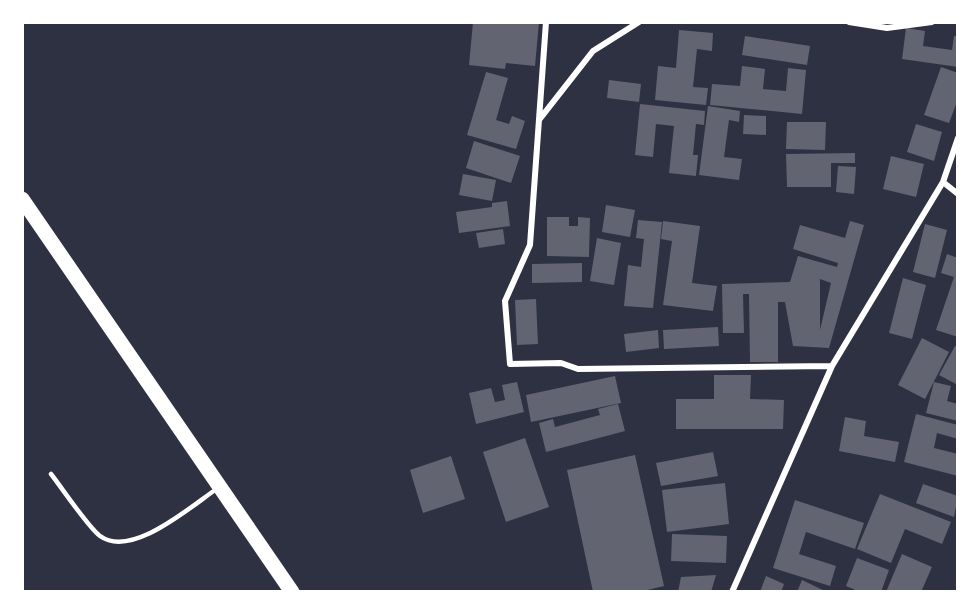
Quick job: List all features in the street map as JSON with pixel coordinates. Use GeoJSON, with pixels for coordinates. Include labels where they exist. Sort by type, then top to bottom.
{"type":"FeatureCollection","features":[{"type":"Feature","properties":{"kind":"main road"},"geometry":{"type":"LineString","coordinates":[[22,199],[218,488],[292,591]]}},
{"type":"Feature","properties":{"kind":"street"},"geometry":{"type":"LineString","coordinates":[[546,22],[530,245],[505,300],[510,364],[561,363],[579,369],[832,366]]}},
{"type":"Feature","properties":{"kind":"street"},"geometry":{"type":"LineString","coordinates":[[538,120],[593,51],[639,22]]}},
{"type":"Feature","properties":{"kind":"street"},"geometry":{"type":"LineString","coordinates":[[849,22],[887,25],[932,22]]}},
{"type":"Feature","properties":{"kind":"street"},"geometry":{"type":"LineString","coordinates":[[732,591],[832,366],[943,182],[957,138]]}},
{"type":"Feature","properties":{"kind":"street"},"geometry":{"type":"LineString","coordinates":[[943,182],[957,195]]}},
{"type":"Feature","properties":{"kind":"lane"},"geometry":{"type":"LineString","coordinates":[[51,474],[100,537],[122,543],[141,539],[218,488]]}},
{"type":"Feature","properties":{"kind":"building"},"geometry":{"type":"Polygon","coordinates":[[[473,22],[539,22],[535,66],[506,63],[505,69],[469,65],[473,22]]]}},
{"type":"Feature","properties":{"kind":"building"},"geometry":{"type":"Polygon","coordinates":[[[906,28],[925,31],[923,46],[952,50],[954,36],[958,36],[958,67],[902,59],[906,28]]]}},
{"type":"Feature","properties":{"kind":"building"},"geometry":{"type":"Polygon","coordinates":[[[679,30],[713,33],[712,51],[697,49],[693,87],[708,88],[706,105],[655,100],[658,66],[676,68],[679,30]]]}},
{"type":"Feature","properties":{"kind":"building"},"geometry":{"type":"Polygon","coordinates":[[[745,36],[810,46],[807,65],[742,55],[745,36]]]}},
{"type":"Feature","properties":{"kind":"building"},"geometry":{"type":"Polygon","coordinates":[[[742,66],[765,69],[763,89],[786,91],[788,68],[806,70],[802,114],[710,105],[712,84],[740,86],[742,66]]]}},
{"type":"Feature","properties":{"kind":"building"},"geometry":{"type":"Polygon","coordinates":[[[941,67],[958,73],[958,99],[949,123],[924,115],[941,67]]]}},
{"type":"Feature","properties":{"kind":"building"},"geometry":{"type":"Polygon","coordinates":[[[486,72],[508,78],[496,120],[509,124],[512,116],[525,121],[516,149],[467,135],[486,72]]]}},
{"type":"Feature","properties":{"kind":"building"},"geometry":{"type":"Polygon","coordinates":[[[609,80],[641,84],[639,102],[607,98],[609,80]]]}},
{"type":"Feature","properties":{"kind":"building"},"geometry":{"type":"Polygon","coordinates":[[[640,104],[705,111],[704,125],[696,124],[693,155],[698,155],[696,176],[669,173],[674,126],[656,124],[653,157],[635,155],[640,104]]]}},
{"type":"Feature","properties":{"kind":"building"},"geometry":{"type":"Polygon","coordinates":[[[708,106],[740,111],[739,122],[729,120],[724,157],[742,159],[739,180],[699,175],[708,106]]]}},
{"type":"Feature","properties":{"kind":"building"},"geometry":{"type":"Polygon","coordinates":[[[744,115],[766,116],[766,135],[743,134],[744,115]]]}},
{"type":"Feature","properties":{"kind":"building"},"geometry":{"type":"Polygon","coordinates":[[[787,122],[826,122],[825,150],[786,149],[787,122]]]}},
{"type":"Feature","properties":{"kind":"building"},"geometry":{"type":"Polygon","coordinates":[[[916,124],[942,132],[934,161],[907,152],[916,124]]]}},
{"type":"Feature","properties":{"kind":"building"},"geometry":{"type":"Polygon","coordinates":[[[474,141],[520,156],[511,183],[466,168],[474,141]]]}},
{"type":"Feature","properties":{"kind":"building"},"geometry":{"type":"Polygon","coordinates":[[[855,153],[855,163],[831,163],[831,187],[787,187],[786,154],[855,153]]]}},
{"type":"Feature","properties":{"kind":"building"},"geometry":{"type":"Polygon","coordinates":[[[891,156],[924,164],[916,197],[883,189],[891,156]]]}},
{"type":"Feature","properties":{"kind":"building"},"geometry":{"type":"Polygon","coordinates":[[[838,166],[856,167],[854,194],[836,192],[838,166]]]}},
{"type":"Feature","properties":{"kind":"building"},"geometry":{"type":"Polygon","coordinates":[[[463,174],[496,180],[492,201],[459,195],[463,174]]]}},
{"type":"Feature","properties":{"kind":"building"},"geometry":{"type":"Polygon","coordinates":[[[507,201],[510,226],[459,233],[456,212],[492,207],[492,203],[507,201]]]}},
{"type":"Feature","properties":{"kind":"building"},"geometry":{"type":"Polygon","coordinates":[[[606,205],[635,210],[630,237],[602,232],[606,205]]]}},
{"type":"Feature","properties":{"kind":"building"},"geometry":{"type":"Polygon","coordinates":[[[547,217],[569,217],[569,226],[578,226],[578,217],[590,218],[589,257],[547,256],[547,217]]]}},
{"type":"Feature","properties":{"kind":"building"},"geometry":{"type":"Polygon","coordinates":[[[638,220],[662,222],[653,308],[624,306],[628,265],[641,267],[644,239],[636,238],[638,220]]]}},
{"type":"Feature","properties":{"kind":"building"},"geometry":{"type":"Polygon","coordinates":[[[663,221],[700,226],[692,283],[717,286],[713,311],[663,305],[672,241],[661,239],[663,221]]]}},
{"type":"Feature","properties":{"kind":"building"},"geometry":{"type":"Polygon","coordinates":[[[850,221],[864,225],[829,348],[793,346],[785,302],[778,302],[778,362],[750,362],[749,294],[743,294],[744,333],[723,333],[722,284],[790,282],[798,256],[837,267],[838,263],[793,249],[800,225],[845,238],[850,221]],[[820,279],[820,330],[831,283],[820,279]]]}},
{"type":"Feature","properties":{"kind":"building"},"geometry":{"type":"Polygon","coordinates":[[[925,224],[947,230],[935,278],[913,272],[925,224]]]}},
{"type":"Feature","properties":{"kind":"building"},"geometry":{"type":"Polygon","coordinates":[[[503,229],[505,244],[479,248],[476,233],[503,229]]]}},
{"type":"Feature","properties":{"kind":"building"},"geometry":{"type":"Polygon","coordinates":[[[597,238],[621,243],[614,285],[590,281],[597,238]]]}},
{"type":"Feature","properties":{"kind":"building"},"geometry":{"type":"Polygon","coordinates":[[[947,254],[958,258],[958,337],[936,330],[954,277],[941,273],[947,254]]]}},
{"type":"Feature","properties":{"kind":"building"},"geometry":{"type":"Polygon","coordinates":[[[582,263],[582,282],[532,283],[532,264],[582,263]]]}},
{"type":"Feature","properties":{"kind":"building"},"geometry":{"type":"Polygon","coordinates":[[[903,278],[926,285],[912,339],[889,333],[903,278]]]}},
{"type":"Feature","properties":{"kind":"building"},"geometry":{"type":"Polygon","coordinates":[[[536,299],[538,344],[517,345],[515,300],[536,299]]]}},
{"type":"Feature","properties":{"kind":"building"},"geometry":{"type":"Polygon","coordinates":[[[718,327],[719,346],[664,349],[663,330],[718,327]]]}},
{"type":"Feature","properties":{"kind":"building"},"geometry":{"type":"Polygon","coordinates":[[[658,330],[659,348],[626,352],[624,334],[658,330]]]}},
{"type":"Feature","properties":{"kind":"building"},"geometry":{"type":"Polygon","coordinates":[[[922,338],[949,352],[925,399],[898,385],[922,338]]]}},
{"type":"Feature","properties":{"kind":"building"},"geometry":{"type":"Polygon","coordinates":[[[955,346],[958,347],[956,384],[939,375],[955,346]]]}},
{"type":"Feature","properties":{"kind":"building"},"geometry":{"type":"Polygon","coordinates":[[[714,375],[751,375],[750,399],[784,400],[783,429],[676,429],[676,399],[714,399],[714,375]]]}},
{"type":"Feature","properties":{"kind":"building"},"geometry":{"type":"Polygon","coordinates":[[[615,376],[621,403],[531,422],[526,395],[615,376]]]}},
{"type":"Feature","properties":{"kind":"building"},"geometry":{"type":"Polygon","coordinates":[[[517,382],[524,412],[476,424],[469,393],[491,388],[495,402],[505,400],[502,385],[517,382]]]}},
{"type":"Feature","properties":{"kind":"building"},"geometry":{"type":"Polygon","coordinates":[[[934,382],[951,386],[947,401],[958,404],[958,421],[926,413],[934,382]]]}},
{"type":"Feature","properties":{"kind":"building"},"geometry":{"type":"Polygon","coordinates":[[[618,404],[625,431],[546,452],[539,423],[553,419],[555,427],[600,415],[598,409],[618,404]]]}},
{"type":"Feature","properties":{"kind":"building"},"geometry":{"type":"Polygon","coordinates":[[[916,414],[958,425],[958,439],[937,433],[934,448],[958,454],[958,476],[904,462],[916,414]]]}},
{"type":"Feature","properties":{"kind":"building"},"geometry":{"type":"Polygon","coordinates":[[[845,417],[866,421],[864,436],[899,442],[895,462],[839,451],[845,417]]]}},
{"type":"Feature","properties":{"kind":"building"},"geometry":{"type":"Polygon","coordinates":[[[525,438],[549,507],[506,522],[483,452],[525,438]]]}},
{"type":"Feature","properties":{"kind":"building"},"geometry":{"type":"Polygon","coordinates":[[[713,452],[718,476],[661,486],[656,463],[713,452]]]}},
{"type":"Feature","properties":{"kind":"building"},"geometry":{"type":"Polygon","coordinates":[[[635,455],[664,586],[639,592],[593,592],[567,470],[635,455]]]}},
{"type":"Feature","properties":{"kind":"building"},"geometry":{"type":"Polygon","coordinates":[[[451,456],[465,499],[423,513],[410,470],[451,456]]]}},
{"type":"Feature","properties":{"kind":"building"},"geometry":{"type":"Polygon","coordinates":[[[725,483],[729,524],[667,532],[662,490],[725,483]]]}},
{"type":"Feature","properties":{"kind":"building"},"geometry":{"type":"Polygon","coordinates":[[[923,484],[958,496],[954,517],[916,503],[923,484]]]}},
{"type":"Feature","properties":{"kind":"building"},"geometry":{"type":"Polygon","coordinates":[[[880,494],[951,522],[942,544],[905,529],[891,563],[857,549],[880,494]]]}},
{"type":"Feature","properties":{"kind":"building"},"geometry":{"type":"Polygon","coordinates":[[[795,500],[864,523],[855,549],[806,532],[799,554],[836,566],[830,586],[773,568],[795,500]]]}},
{"type":"Feature","properties":{"kind":"building"},"geometry":{"type":"Polygon","coordinates":[[[672,534],[727,536],[726,563],[671,561],[672,534]]]}},
{"type":"Feature","properties":{"kind":"building"},"geometry":{"type":"Polygon","coordinates":[[[902,554],[932,567],[921,592],[886,592],[902,554]]]}},
{"type":"Feature","properties":{"kind":"building"},"geometry":{"type":"Polygon","coordinates":[[[857,558],[889,570],[881,592],[860,592],[846,586],[857,558]]]}},
{"type":"Feature","properties":{"kind":"building"},"geometry":{"type":"Polygon","coordinates":[[[716,575],[711,592],[678,592],[681,577],[716,575]]]}},
{"type":"Feature","properties":{"kind":"building"},"geometry":{"type":"Polygon","coordinates":[[[766,576],[784,584],[781,592],[760,592],[766,576]]]}},
{"type":"Feature","properties":{"kind":"building"},"geometry":{"type":"Polygon","coordinates":[[[802,580],[827,592],[797,592],[802,580]]]}}]}
